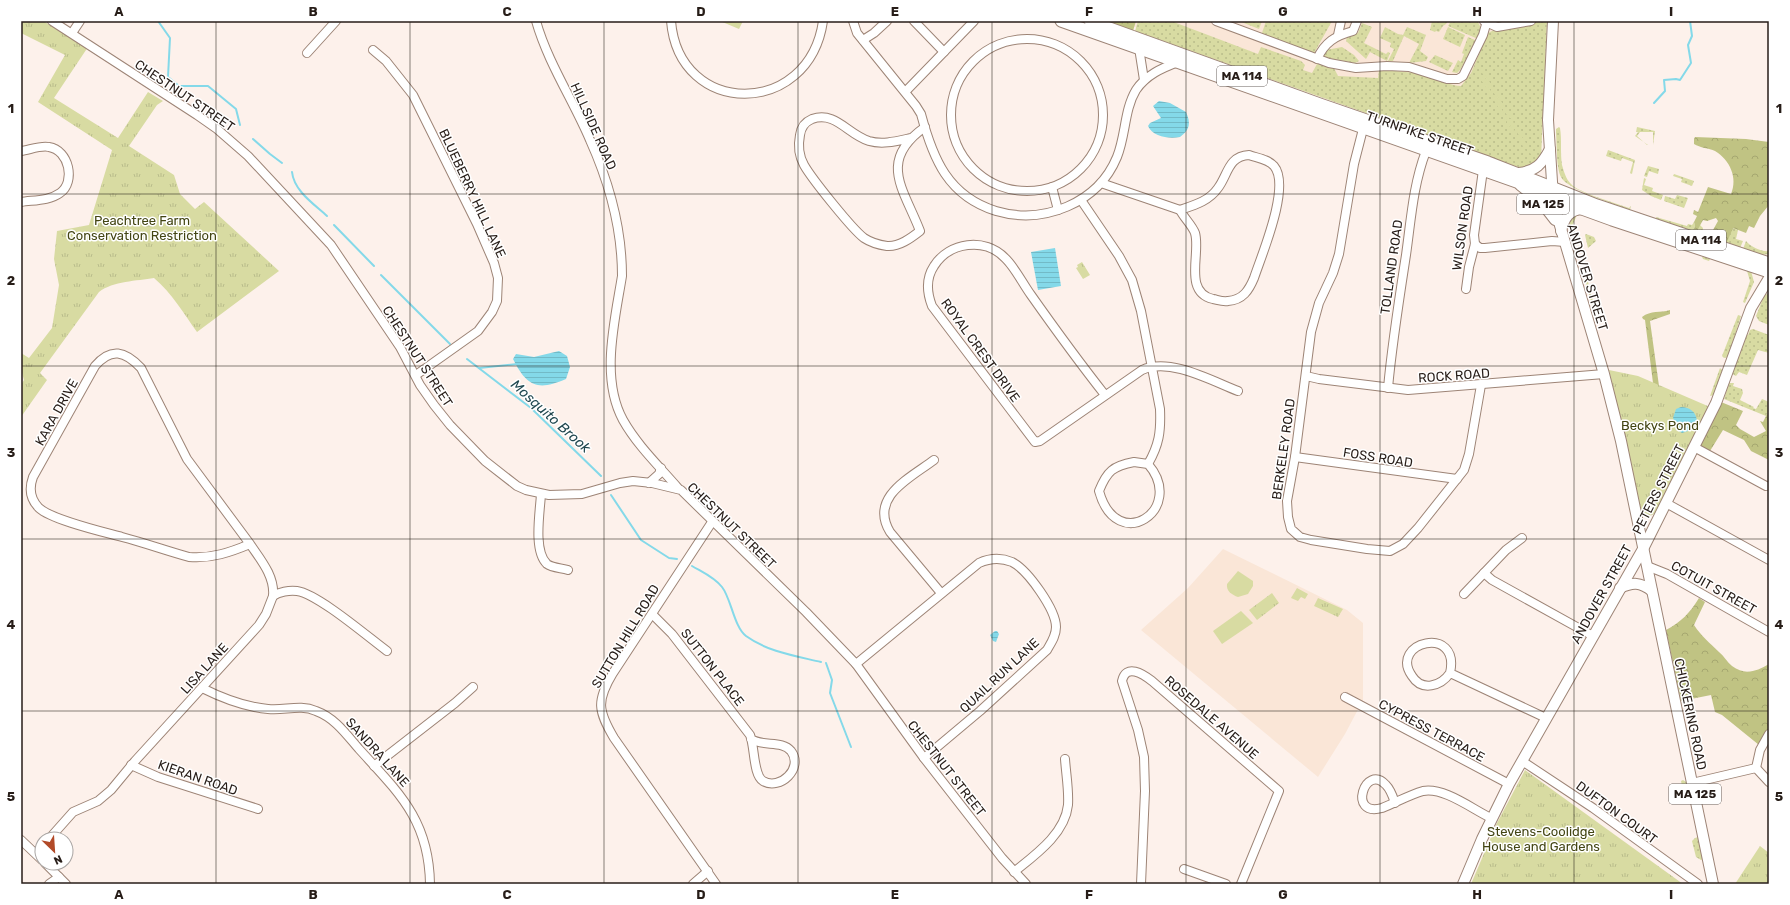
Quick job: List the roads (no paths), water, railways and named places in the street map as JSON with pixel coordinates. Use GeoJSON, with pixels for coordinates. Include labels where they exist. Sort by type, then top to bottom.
{"type":"FeatureCollection","features":[{"type":"Feature","properties":{"kind":"highway","name":"TURNPIKE STREET"},"geometry":{"type":"LineString","coordinates":[[1061,21],[1426,151],[1483,170],[1518,178]]}},
{"type":"Feature","properties":{"kind":"highway","name":"TURNPIKE STREET"},"geometry":{"type":"LineString","coordinates":[[1090,21],[1320,104],[1553,192],[1597,205],[1768,270]]}},
{"type":"Feature","properties":{"kind":"highway","name":"TURNPIKE STREET"},"geometry":{"type":"LineString","coordinates":[[1553,192],[1582,209],[1631,227],[1768,270]]}},
{"type":"Feature","properties":{"kind":"main road","name":"ANDOVER STREET"},"geometry":{"type":"LineString","coordinates":[[1463,884],[1491,818],[1509,784],[1643,549],[1621,441],[1604,374],[1561,231],[1553,192],[1548,113],[1552,21]]}},
{"type":"Feature","properties":{"kind":"main road"},"geometry":{"type":"LineString","coordinates":[[1518,178],[1540,166],[1550,149]]}},
{"type":"Feature","properties":{"kind":"main road","name":"MA 125"},"geometry":{"type":"LineString","coordinates":[[1518,178],[1548,210],[1561,231]]}},
{"type":"Feature","properties":{"kind":"main road"},"geometry":{"type":"LineString","coordinates":[[1561,231],[1567,215],[1571,212],[1582,209]]}},
{"type":"Feature","properties":{"kind":"main road","name":"PETERS STREET"},"geometry":{"type":"LineString","coordinates":[[1643,549],[1716,403],[1751,308],[1753,292],[1768,270]]}},
{"type":"Feature","properties":{"kind":"main road"},"geometry":{"type":"LineString","coordinates":[[1636,516],[1647,520],[1659,516]]}},
{"type":"Feature","properties":{"kind":"main road","name":"CHICKERING ROAD"},"geometry":{"type":"LineString","coordinates":[[1643,549],[1713,884]]}},
{"type":"Feature","properties":{"kind":"main road"},"geometry":{"type":"LineString","coordinates":[[1620,588],[1635,583],[1644,585],[1652,591]]}},
{"type":"Feature","properties":{"kind":"street","name":"CHESTNUT STREET"},"geometry":{"type":"LineString","coordinates":[[52,21],[206,121],[248,156],[319,232],[340,257],[366,299],[400,347],[426,394],[441,414],[485,461],[517,486],[541,494],[561,496],[573,495],[627,481],[678,488],[856,664],[924,758],[1014,872],[1026,884]]}},
{"type":"Feature","properties":{"kind":"street"},"geometry":{"type":"LineString","coordinates":[[72,33],[80,21]]}},
{"type":"Feature","properties":{"kind":"street"},"geometry":{"type":"LineString","coordinates":[[307,53],[336,21]]}},
{"type":"Feature","properties":{"kind":"street","name":"HILLSIDE ROAD"},"geometry":{"type":"LineString","coordinates":[[536,21],[548,53],[598,159],[614,213],[622,267],[622,276],[611,340],[614,399],[623,420],[632,434],[678,488]]}},
{"type":"Feature","properties":{"kind":"street"},"geometry":{"type":"LineString","coordinates":[[671,21],[675,43],[682,58],[690,69],[713,87],[744,94],[770,90],[795,77],[807,63],[818,42],[823,21]]}},
{"type":"Feature","properties":{"kind":"street"},"geometry":{"type":"LineString","coordinates":[[853,21],[855,29],[863,40],[906,91],[921,114],[939,166],[944,174],[959,191],[974,202],[992,210],[1016,215],[1030,216],[1058,210],[1081,200],[1101,183],[1117,157],[1123,138],[1130,103],[1136,91],[1144,80],[1157,71],[1178,62]]}},
{"type":"Feature","properties":{"kind":"street"},"geometry":{"type":"LineString","coordinates":[[863,40],[874,33],[887,21]]}},
{"type":"Feature","properties":{"kind":"street"},"geometry":{"type":"LineString","coordinates":[[914,21],[944,52]]}},
{"type":"Feature","properties":{"kind":"street"},"geometry":{"type":"LineString","coordinates":[[906,91],[974,21]]}},
{"type":"Feature","properties":{"kind":"street"},"geometry":{"type":"LineString","coordinates":[[1216,21],[1317,59],[1356,68],[1387,66],[1408,68],[1447,79],[1458,79],[1463,76],[1483,35],[1487,22],[1497,27],[1531,21]]}},
{"type":"Feature","properties":{"kind":"street"},"geometry":{"type":"LineString","coordinates":[[1338,35],[1341,21]]}},
{"type":"Feature","properties":{"kind":"street"},"geometry":{"type":"LineString","coordinates":[[1317,59],[1324,47],[1338,35],[1352,31],[1358,21]]}},
{"type":"Feature","properties":{"kind":"street"},"geometry":{"type":"LineString","coordinates":[[1036,39],[1061,47],[1076,56],[1085,66],[1093,76],[1100,92],[1103,109],[1103,126],[1094,152],[1076,174],[1052,187],[1032,191],[1022,191],[1002,188],[992,183],[979,175],[968,164],[953,136],[951,125],[951,104],[962,74],[983,53],[1008,41],[1036,39]]}},
{"type":"Feature","properties":{"kind":"street"},"geometry":{"type":"LineString","coordinates":[[1139,48],[1144,80]]}},
{"type":"Feature","properties":{"kind":"street","name":"BLUEBERRY HILL LANE"},"geometry":{"type":"LineString","coordinates":[[373,50],[395,70],[413,95],[476,224],[494,263],[498,278],[497,301],[492,312],[478,331],[416,375]]}},
{"type":"Feature","properties":{"kind":"street"},"geometry":{"type":"LineString","coordinates":[[911,138],[879,144],[868,141],[854,134],[834,119],[822,117],[810,120],[804,124],[801,130],[799,146],[804,165],[849,222],[864,238],[888,246],[903,242],[920,231],[902,190],[897,169],[902,150],[911,138],[925,127]]}},
{"type":"Feature","properties":{"kind":"street","name":"BERKELEY ROAD"},"geometry":{"type":"LineString","coordinates":[[1364,129],[1354,164],[1342,245],[1333,273],[1316,312],[1311,332],[1287,508],[1289,525],[1294,533],[1311,540],[1367,549],[1390,551],[1402,544],[1418,528],[1457,480],[1466,463],[1481,385]]}},
{"type":"Feature","properties":{"kind":"street"},"geometry":{"type":"LineString","coordinates":[[21,151],[49,147],[59,152],[66,161],[69,173],[67,186],[60,193],[51,198],[21,202]]}},
{"type":"Feature","properties":{"kind":"street","name":"TOLLAND ROAD"},"geometry":{"type":"LineString","coordinates":[[1388,388],[1413,197],[1419,170],[1426,151]]}},
{"type":"Feature","properties":{"kind":"street"},"geometry":{"type":"LineString","coordinates":[[1101,183],[1180,210],[1201,203],[1210,196],[1219,188],[1227,169],[1241,156],[1249,155],[1268,161],[1274,167],[1280,182],[1278,200],[1254,278],[1249,290],[1245,294],[1234,300],[1226,301],[1207,297],[1202,293],[1195,276],[1195,234],[1180,210]]}},
{"type":"Feature","properties":{"kind":"street","name":"WILSON ROAD"},"geometry":{"type":"LineString","coordinates":[[1466,289],[1474,244],[1483,170]]}},
{"type":"Feature","properties":{"kind":"street"},"geometry":{"type":"LineString","coordinates":[[1052,187],[1058,210]]}},
{"type":"Feature","properties":{"kind":"street"},"geometry":{"type":"LineString","coordinates":[[1081,200],[1119,256],[1132,280],[1141,311],[1159,404],[1160,427],[1158,446],[1148,464]]}},
{"type":"Feature","properties":{"kind":"street"},"geometry":{"type":"LineString","coordinates":[[1474,244],[1480,248],[1485,248],[1565,242]]}},
{"type":"Feature","properties":{"kind":"street","name":"ROYAL CREST DRIVE"},"geometry":{"type":"LineString","coordinates":[[1104,395],[1005,258],[987,247],[974,244],[955,248],[940,257],[934,265],[929,280],[928,292],[932,306],[1035,442],[1044,439],[1104,395],[1142,370],[1151,366]]}},
{"type":"Feature","properties":{"kind":"street","name":"KARA DRIVE"},"geometry":{"type":"LineString","coordinates":[[250,544],[219,555],[190,557],[90,528],[51,515],[39,508],[31,495],[30,487],[33,477],[95,366],[104,356],[122,354],[132,358],[141,368],[187,459],[216,500],[250,544],[259,557],[272,580],[273,596]]}},
{"type":"Feature","properties":{"kind":"street"},"geometry":{"type":"LineString","coordinates":[[1151,366],[1168,366],[1198,374],[1238,391]]}},
{"type":"Feature","properties":{"kind":"street","name":"ROCK ROAD"},"geometry":{"type":"LineString","coordinates":[[1306,376],[1319,379],[1408,390],[1604,374]]}},
{"type":"Feature","properties":{"kind":"street"},"geometry":{"type":"LineString","coordinates":[[1694,447],[1766,486]]}},
{"type":"Feature","properties":{"kind":"street","name":"FOSS ROAD"},"geometry":{"type":"LineString","coordinates":[[1295,457],[1457,480]]}},
{"type":"Feature","properties":{"kind":"street"},"geometry":{"type":"LineString","coordinates":[[934,460],[892,492],[885,502],[883,515],[884,523],[890,532],[941,593]]}},
{"type":"Feature","properties":{"kind":"street"},"geometry":{"type":"LineString","coordinates":[[1134,462],[1148,464],[1154,471],[1159,484],[1160,496],[1154,510],[1148,518],[1137,523],[1125,522],[1113,516],[1104,506],[1099,491],[1108,472],[1120,464],[1134,462]]}},
{"type":"Feature","properties":{"kind":"street"},"geometry":{"type":"LineString","coordinates":[[649,483],[659,474],[661,468]]}},
{"type":"Feature","properties":{"kind":"street"},"geometry":{"type":"LineString","coordinates":[[541,494],[539,541],[542,557],[548,565],[568,570]]}},
{"type":"Feature","properties":{"kind":"street"},"geometry":{"type":"LineString","coordinates":[[1666,503],[1769,560]]}},
{"type":"Feature","properties":{"kind":"street","name":"SUTTON HILL ROAD"},"geometry":{"type":"LineString","coordinates":[[712,522],[606,685],[602,695],[601,708],[604,719],[614,738],[716,884]]}},
{"type":"Feature","properties":{"kind":"street"},"geometry":{"type":"LineString","coordinates":[[1464,594],[1506,550],[1522,538]]}},
{"type":"Feature","properties":{"kind":"street","name":"QUAIL RUN LANE"},"geometry":{"type":"LineString","coordinates":[[856,664],[979,563],[991,559],[1005,560],[1013,563],[1021,569],[1052,610],[1056,629],[1052,642],[1047,650],[980,711],[924,758]]}},
{"type":"Feature","properties":{"kind":"street","name":"COTUIT STREET"},"geometry":{"type":"LineString","coordinates":[[1646,566],[1667,574],[1769,632]]}},
{"type":"Feature","properties":{"kind":"street"},"geometry":{"type":"LineString","coordinates":[[1484,573],[1492,580],[1593,636]]}},
{"type":"Feature","properties":{"kind":"street"},"geometry":{"type":"LineString","coordinates":[[273,596],[291,591],[298,591],[306,594],[346,620],[387,651]]}},
{"type":"Feature","properties":{"kind":"street","name":"LISA LANE"},"geometry":{"type":"LineString","coordinates":[[56,831],[73,812],[103,798],[131,765],[259,625],[266,614],[273,596]]}},
{"type":"Feature","properties":{"kind":"street","name":"SUTTON PLACE"},"geometry":{"type":"LineString","coordinates":[[652,614],[672,634],[744,726],[751,739],[756,771],[760,779],[774,784],[791,775],[794,763],[791,750],[783,746],[760,743],[751,739]]}},
{"type":"Feature","properties":{"kind":"street"},"geometry":{"type":"LineString","coordinates":[[1435,643],[1442,646],[1451,658],[1452,665],[1450,672],[1441,683],[1427,686],[1421,684],[1410,675],[1408,661],[1410,655],[1420,644],[1435,643]]}},
{"type":"Feature","properties":{"kind":"street","name":"ROSEDALE AVENUE"},"geometry":{"type":"LineString","coordinates":[[1141,884],[1146,775],[1140,736],[1123,684],[1123,677],[1130,671],[1137,672],[1152,681],[1278,791],[1241,884]]}},
{"type":"Feature","properties":{"kind":"street"},"geometry":{"type":"LineString","coordinates":[[1450,672],[1546,718]]}},
{"type":"Feature","properties":{"kind":"street"},"geometry":{"type":"LineString","coordinates":[[374,766],[455,703],[473,687]]}},
{"type":"Feature","properties":{"kind":"street","name":"SANDRA LANE"},"geometry":{"type":"LineString","coordinates":[[202,688],[226,699],[256,708],[269,709],[298,707],[316,711],[340,726],[405,800],[420,827],[426,848],[430,884]]}},
{"type":"Feature","properties":{"kind":"street","name":"CYPRESS TERRACE"},"geometry":{"type":"LineString","coordinates":[[1345,697],[1509,784]]}},
{"type":"Feature","properties":{"kind":"street"},"geometry":{"type":"LineString","coordinates":[[1756,768],[1760,750],[1769,734]]}},
{"type":"Feature","properties":{"kind":"street"},"geometry":{"type":"LineString","coordinates":[[1014,872],[1053,836],[1064,819],[1068,804],[1065,759]]}},
{"type":"Feature","properties":{"kind":"street","name":"DUFTON COURT"},"geometry":{"type":"LineString","coordinates":[[1522,761],[1593,808],[1698,884]]}},
{"type":"Feature","properties":{"kind":"street","name":"KIERAN ROAD"},"geometry":{"type":"LineString","coordinates":[[131,765],[158,777],[258,809]]}},
{"type":"Feature","properties":{"kind":"street"},"geometry":{"type":"LineString","coordinates":[[1692,782],[1756,768]]}},
{"type":"Feature","properties":{"kind":"street"},"geometry":{"type":"LineString","coordinates":[[1756,768],[1769,782]]}},
{"type":"Feature","properties":{"kind":"street"},"geometry":{"type":"LineString","coordinates":[[1395,803],[1422,792],[1438,791],[1450,795],[1491,818]]}},
{"type":"Feature","properties":{"kind":"street"},"geometry":{"type":"LineString","coordinates":[[21,840],[34,852]]}},
{"type":"Feature","properties":{"kind":"street"},"geometry":{"type":"LineString","coordinates":[[1184,869],[1226,884]]}},
{"type":"Feature","properties":{"kind":"street"},"geometry":{"type":"LineString","coordinates":[[53,871],[66,884]]}},
{"type":"Feature","properties":{"kind":"street"},"geometry":{"type":"LineString","coordinates":[[693,884],[708,872]]}},
{"type":"Feature","properties":{"kind":"street"},"geometry":{"type":"LineString","coordinates":[[49,884],[59,877]]}},
{"type":"Feature","properties":{"kind":"water"},"geometry":{"type":"Polygon","coordinates":[[[1159,101],[1170,103],[1186,112],[1189,120],[1189,126],[1186,132],[1180,137],[1171,138],[1157,135],[1150,130],[1148,126],[1150,123],[1161,118],[1153,106],[1159,101]]]}},
{"type":"Feature","properties":{"kind":"water"},"geometry":{"type":"Polygon","coordinates":[[[1055,248],[1061,286],[1038,290],[1031,252],[1055,248]]]}},
{"type":"Feature","properties":{"kind":"water"},"geometry":{"type":"Polygon","coordinates":[[[559,351],[567,356],[570,367],[566,379],[548,385],[534,384],[529,381],[523,376],[513,359],[516,354],[534,357],[559,351]]]}},
{"type":"Feature","properties":{"kind":"water"},"geometry":{"type":"Polygon","coordinates":[[[1681,407],[1692,411],[1697,421],[1691,430],[1682,433],[1679,431],[1673,418],[1676,409],[1681,407]]]}},
{"type":"Feature","properties":{"kind":"water"},"geometry":{"type":"Polygon","coordinates":[[[995,631],[999,634],[996,642],[993,641],[990,635],[995,631]]]}},
{"type":"Feature","properties":{"kind":"waterway","name":"Mosquito Brook"},"geometry":{"type":"LineString","coordinates":[[158,21],[170,38],[168,77],[179,86],[208,86],[236,109],[240,125]]}},
{"type":"Feature","properties":{"kind":"waterway"},"geometry":{"type":"LineString","coordinates":[[1654,103],[1665,91],[1664,80],[1680,80],[1691,63],[1688,45],[1692,36],[1690,21]]}},
{"type":"Feature","properties":{"kind":"waterway","name":"Mosquito Brook"},"geometry":{"type":"LineString","coordinates":[[253,139],[282,163]]}},
{"type":"Feature","properties":{"kind":"waterway","name":"Mosquito Brook"},"geometry":{"type":"LineString","coordinates":[[292,172],[296,185],[311,202],[327,216]]}},
{"type":"Feature","properties":{"kind":"waterway","name":"Mosquito Brook"},"geometry":{"type":"LineString","coordinates":[[334,225],[374,266]]}},
{"type":"Feature","properties":{"kind":"waterway","name":"Mosquito Brook"},"geometry":{"type":"LineString","coordinates":[[381,275],[450,344]]}},
{"type":"Feature","properties":{"kind":"waterway","name":"Mosquito Brook"},"geometry":{"type":"LineString","coordinates":[[467,359],[531,408],[601,476]]}},
{"type":"Feature","properties":{"kind":"waterway"},"geometry":{"type":"LineString","coordinates":[[479,368],[518,364]]}},
{"type":"Feature","properties":{"kind":"waterway","name":"Mosquito Brook"},"geometry":{"type":"LineString","coordinates":[[611,495],[641,540],[669,558],[677,559]]}},
{"type":"Feature","properties":{"kind":"waterway","name":"Mosquito Brook"},"geometry":{"type":"LineString","coordinates":[[692,566],[719,583],[728,598],[738,626],[746,636],[773,650],[821,662]]}},
{"type":"Feature","properties":{"kind":"waterway","name":"Mosquito Brook"},"geometry":{"type":"LineString","coordinates":[[826,663],[832,680],[830,693],[851,747]]}},
{"type":"Feature","properties":{"kind":"park label","name":"Peachtree Farm Conservation Restriction"},"geometry":{"type":"Point","coordinates":[142,228]}},
{"type":"Feature","properties":{"kind":"park label","name":"Beckys Pond"},"geometry":{"type":"Point","coordinates":[1660,425]}},
{"type":"Feature","properties":{"kind":"park label","name":"Stevens-Coolidge House and Gardens"},"geometry":{"type":"Point","coordinates":[1541,838]}}]}
